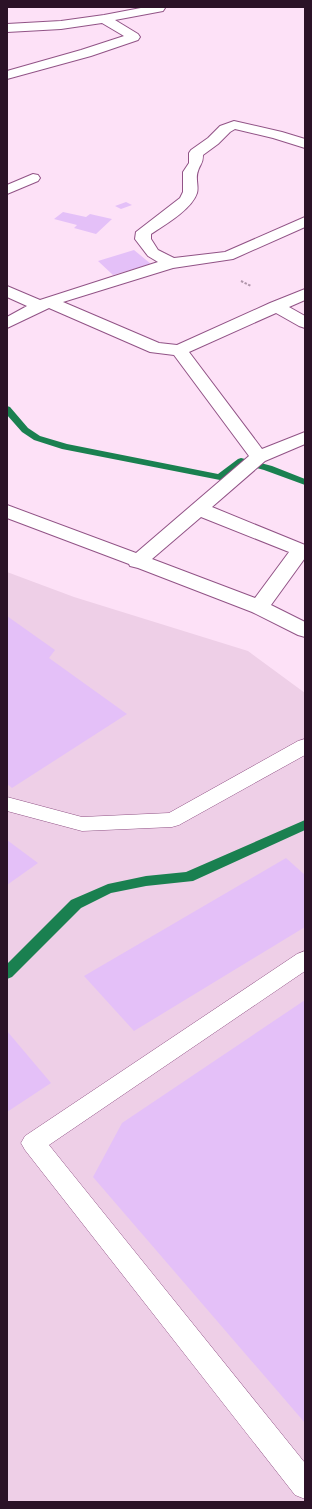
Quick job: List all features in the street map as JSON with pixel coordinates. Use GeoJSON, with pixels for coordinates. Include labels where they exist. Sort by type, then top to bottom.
{"type":"FeatureCollection","features":[{"type":"Feature","properties":{"kind":"street"},"geometry":{"type":"LineString","coordinates":[[7,28],[61,25],[82,16],[104,19],[159,8]]}},
{"type":"Feature","properties":{"kind":"street"},"geometry":{"type":"LineString","coordinates":[[7,75],[86,53],[134,37],[104,19]]}},
{"type":"Feature","properties":{"kind":"street"},"geometry":{"type":"LineString","coordinates":[[172,263],[153,253],[143,239],[144,232],[162,220],[186,200],[190,192],[190,172],[196,163],[196,153],[213,141],[225,129],[234,125],[305,144]]}},
{"type":"Feature","properties":{"kind":"street"},"geometry":{"type":"LineString","coordinates":[[7,190],[33,178]]}},
{"type":"Feature","properties":{"kind":"street"},"geometry":{"type":"LineString","coordinates":[[7,323],[44,304],[149,269],[172,263],[206,260],[228,256],[305,222]]}},
{"type":"Feature","properties":{"kind":"street"},"geometry":{"type":"LineString","coordinates":[[7,291],[156,348],[179,350],[305,294]]}},
{"type":"Feature","properties":{"kind":"street"},"geometry":{"type":"LineString","coordinates":[[278,305],[305,323]]}},
{"type":"Feature","properties":{"kind":"street"},"geometry":{"type":"LineString","coordinates":[[179,350],[259,458]]}},
{"type":"Feature","properties":{"kind":"street"},"geometry":{"type":"LineString","coordinates":[[137,562],[259,458],[305,437]]}},
{"type":"Feature","properties":{"kind":"street"},"geometry":{"type":"LineString","coordinates":[[199,509],[301,550],[259,607]]}},
{"type":"Feature","properties":{"kind":"street"},"geometry":{"type":"LineString","coordinates":[[7,511],[137,562],[259,607],[305,630]]}},
{"type":"Feature","properties":{"kind":"lane"},"geometry":{"type":"LineString","coordinates":[[7,804],[82,824],[172,820],[305,746]]}},
{"type":"Feature","properties":{"kind":"lane"},"geometry":{"type":"LineString","coordinates":[[305,960],[33,1143],[305,1486]]}},
{"type":"Feature","properties":{"kind":"path"},"geometry":{"type":"LineString","coordinates":[[206,260],[278,305]]}},
{"type":"Feature","properties":{"kind":"shaded area"},"geometry":{"type":"Polygon","coordinates":[[[7,572],[74,597],[248,651],[305,693],[305,1502],[7,1502],[7,572]]]}},
{"type":"Feature","properties":{"kind":"building"},"geometry":{"type":"Polygon","coordinates":[[[126,202],[132,205],[121,209],[115,206],[126,202]]]}},
{"type":"Feature","properties":{"kind":"building"},"geometry":{"type":"Polygon","coordinates":[[[63,212],[86,217],[90,214],[112,219],[96,234],[74,228],[77,225],[54,219],[63,212]]]}},
{"type":"Feature","properties":{"kind":"building"},"geometry":{"type":"Polygon","coordinates":[[[134,250],[151,264],[113,275],[98,261],[134,250]]]}},
{"type":"Feature","properties":{"kind":"building"},"geometry":{"type":"Polygon","coordinates":[[[7,616],[55,650],[49,658],[127,714],[12,788],[7,784],[7,616]]]}},
{"type":"Feature","properties":{"kind":"building"},"geometry":{"type":"Polygon","coordinates":[[[7,840],[38,863],[7,885],[7,840]]]}},
{"type":"Feature","properties":{"kind":"building"},"geometry":{"type":"Polygon","coordinates":[[[286,858],[305,875],[305,927],[134,1031],[84,976],[286,858]]]}},
{"type":"Feature","properties":{"kind":"building"},"geometry":{"type":"Polygon","coordinates":[[[305,1000],[305,1423],[93,1177],[122,1123],[305,1000]]]}},
{"type":"Feature","properties":{"kind":"building"},"geometry":{"type":"Polygon","coordinates":[[[7,1031],[51,1083],[7,1112],[7,1031]]]}},
{"type":"Feature","properties":{"kind":"waterway"},"geometry":{"type":"LineString","coordinates":[[7,409],[25,430],[37,438],[65,447],[220,477],[241,461],[268,468],[305,482]]}},
{"type":"Feature","properties":{"kind":"waterway"},"geometry":{"type":"LineString","coordinates":[[7,973],[76,904],[108,889],[146,881],[188,877],[305,825]]}}]}
